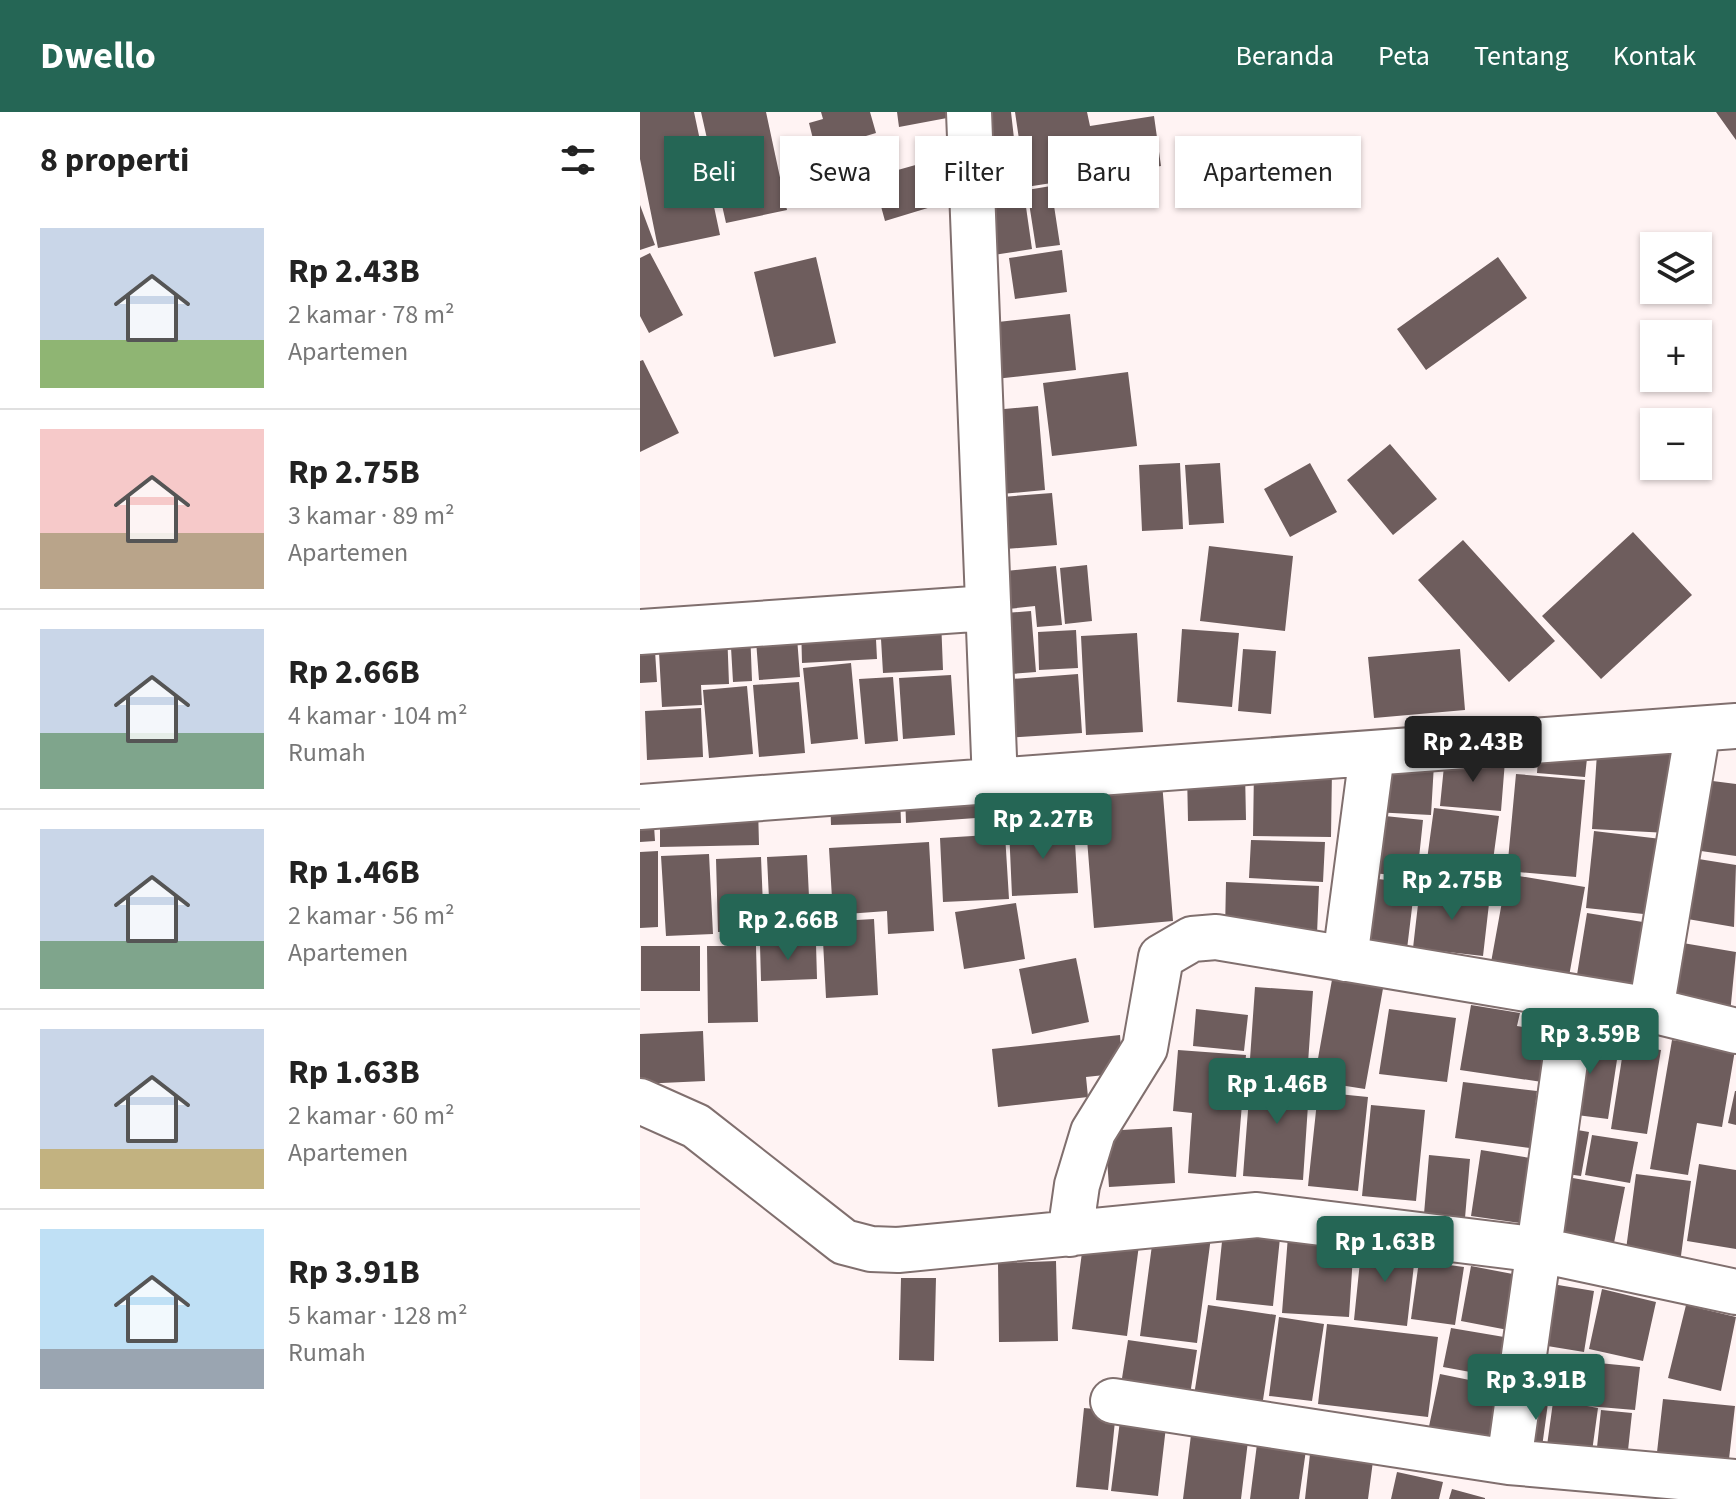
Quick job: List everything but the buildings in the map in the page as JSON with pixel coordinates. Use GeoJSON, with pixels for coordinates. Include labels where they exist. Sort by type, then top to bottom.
{"type":"FeatureCollection","features":[{"type":"Feature","properties":{"kind":"street"},"geometry":{"type":"LineString","coordinates":[[969,112],[995,783]]}},
{"type":"Feature","properties":{"kind":"street"},"geometry":{"type":"LineString","coordinates":[[640,632],[988,608]]}},
{"type":"Feature","properties":{"kind":"street"},"geometry":{"type":"LineString","coordinates":[[640,807],[1717,727],[1651,1010]]}},
{"type":"Feature","properties":{"kind":"street"},"geometry":{"type":"LineString","coordinates":[[1345,959],[1372,754]]}},
{"type":"Feature","properties":{"kind":"street"},"geometry":{"type":"LineString","coordinates":[[1070,1234],[1077,1185],[1093,1132],[1145,1048],[1161,957],[1192,939],[1216,937],[1651,1010],[1736,1031]]}},
{"type":"Feature","properties":{"kind":"street"},"geometry":{"type":"LineString","coordinates":[[1509,1462],[1574,998]]}},
{"type":"Feature","properties":{"kind":"street"},"geometry":{"type":"LineString","coordinates":[[640,1101],[696,1126],[844,1242],[871,1249],[898,1250],[1257,1215],[1540,1250],[1736,1292]]}},
{"type":"Feature","properties":{"kind":"street"},"geometry":{"type":"LineString","coordinates":[[1113,1401],[1509,1462],[1736,1482]]}}]}
